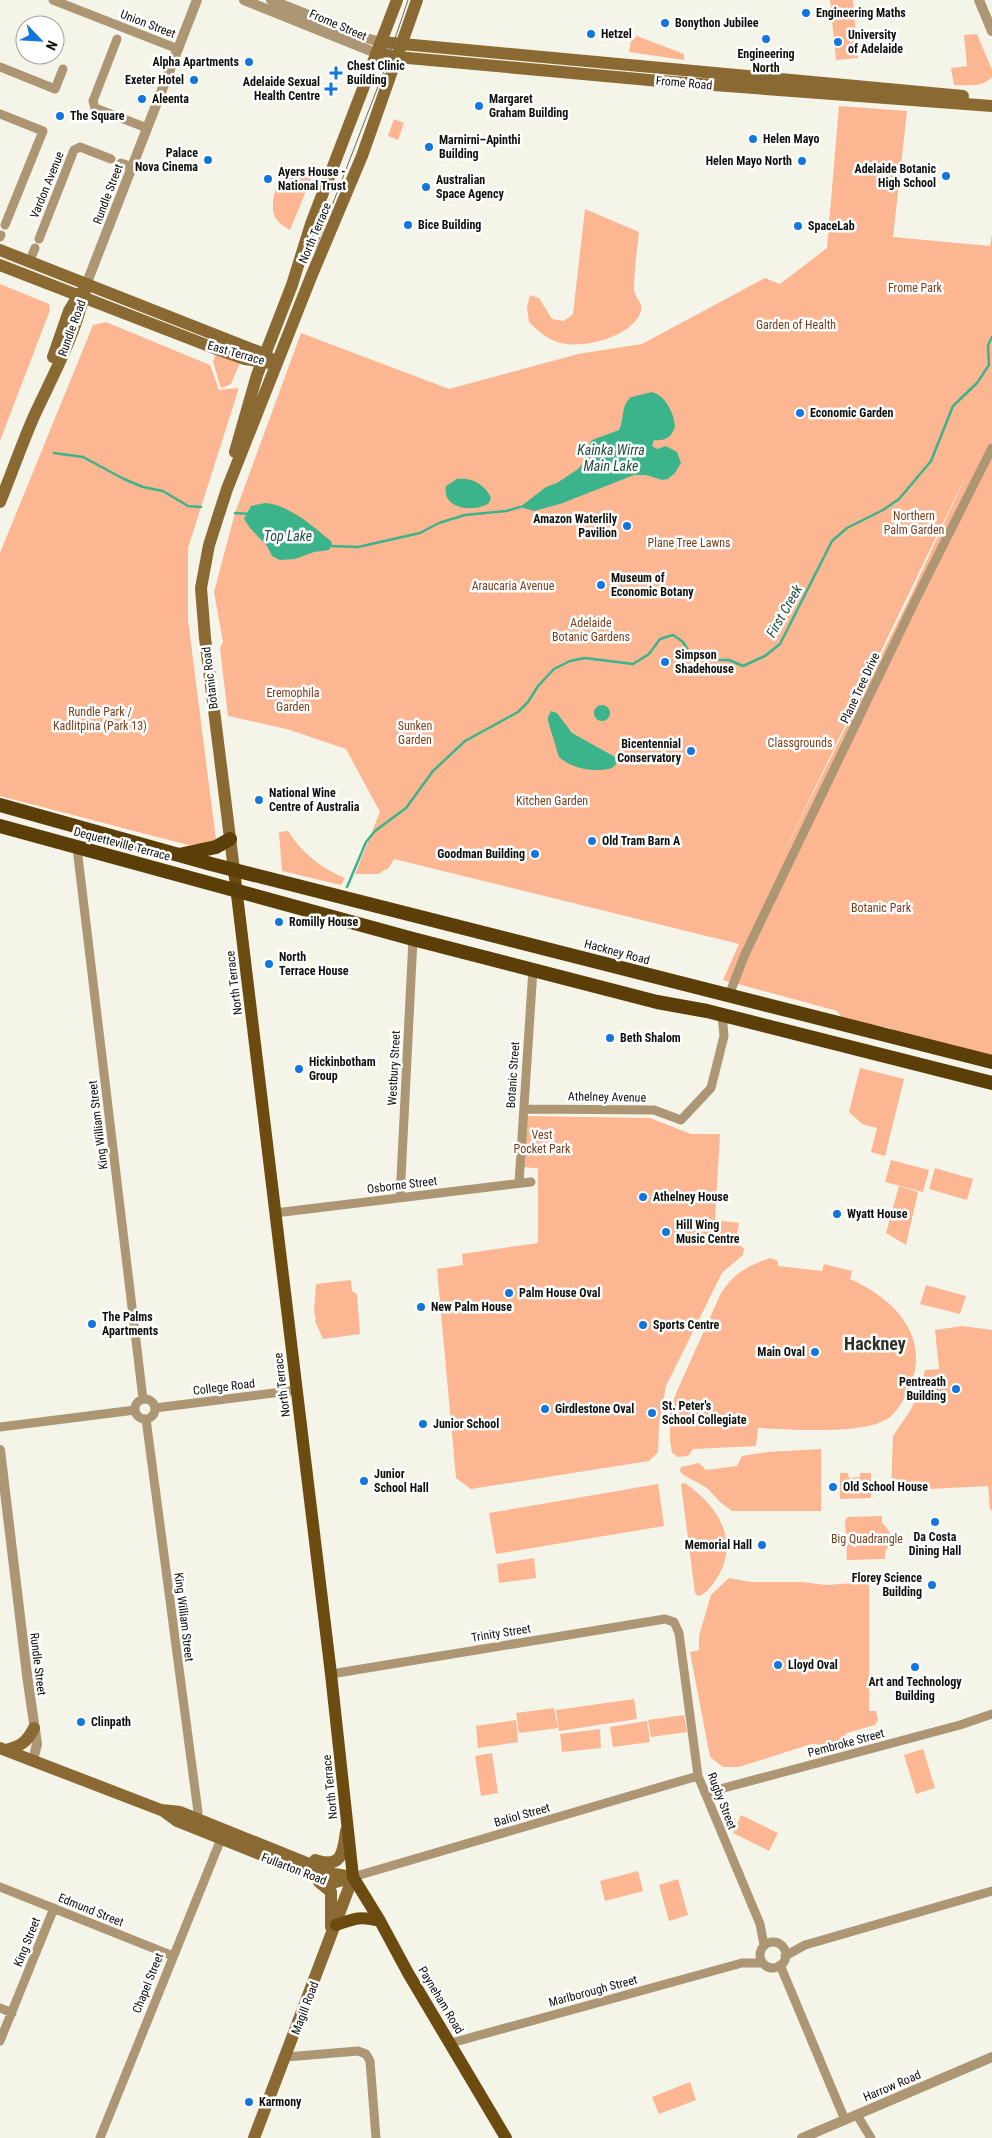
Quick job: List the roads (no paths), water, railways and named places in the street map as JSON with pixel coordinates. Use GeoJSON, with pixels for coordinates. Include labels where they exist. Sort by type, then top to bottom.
{"type":"FeatureCollection","features":[{"type":"Feature","properties":{"kind":"highway","name":"Dequetteville Terrace"},"geometry":{"type":"LineString","coordinates":[[0,805],[234,870]]}},
{"type":"Feature","properties":{"kind":"highway","name":"Dequetteville Terrace"},"geometry":{"type":"LineString","coordinates":[[0,826],[236,890]]}},
{"type":"Feature","properties":{"kind":"highway"},"geometry":{"type":"LineString","coordinates":[[77,848],[81,829]]}},
{"type":"Feature","properties":{"kind":"highway"},"geometry":{"type":"LineString","coordinates":[[176,855],[216,847],[230,839]]}},
{"type":"Feature","properties":{"kind":"highway","name":"Hackney Road"},"geometry":{"type":"LineString","coordinates":[[234,870],[992,1062]]}},
{"type":"Feature","properties":{"kind":"highway"},"geometry":{"type":"LineString","coordinates":[[236,890],[413,939],[657,1002],[739,1018],[992,1083]]}},
{"type":"Feature","properties":{"kind":"highway"},"geometry":{"type":"LineString","coordinates":[[379,907],[379,913],[391,932]]}},
{"type":"Feature","properties":{"kind":"highway"},"geometry":{"type":"LineString","coordinates":[[729,995],[732,1005],[834,1032],[855,1047]]}},
{"type":"Feature","properties":{"kind":"main road","name":"North Terrace"},"geometry":{"type":"LineString","coordinates":[[263,358],[292,285],[328,178],[397,0]]}},
{"type":"Feature","properties":{"kind":"main road","name":"North Terrace"},"geometry":{"type":"LineString","coordinates":[[277,363],[359,163],[417,0]]}},
{"type":"Feature","properties":{"kind":"main road","name":"Frome Road"},"geometry":{"type":"LineString","coordinates":[[379,48],[652,81],[992,106]]}},
{"type":"Feature","properties":{"kind":"main road","name":"Frome Road"},"geometry":{"type":"LineString","coordinates":[[399,51],[818,81],[992,99]]}},
{"type":"Feature","properties":{"kind":"main road","name":"East Terrace"},"geometry":{"type":"LineString","coordinates":[[0,250],[86,285],[192,333]]}},
{"type":"Feature","properties":{"kind":"main road"},"geometry":{"type":"LineString","coordinates":[[27,276],[30,263]]}},
{"type":"Feature","properties":{"kind":"main road","name":"East Terrace"},"geometry":{"type":"LineString","coordinates":[[0,265],[80,297],[277,363]]}},
{"type":"Feature","properties":{"kind":"main road","name":"Rundle Road"},"geometry":{"type":"LineString","coordinates":[[0,502],[34,418],[56,371],[80,297],[86,285]]}},
{"type":"Feature","properties":{"kind":"main road","name":"Botanic Road"},"geometry":{"type":"LineString","coordinates":[[227,488],[240,432],[263,358]]}},
{"type":"Feature","properties":{"kind":"main road","name":"Botanic Road"},"geometry":{"type":"LineString","coordinates":[[234,870],[205,638],[202,588],[209,545],[227,488],[277,363]]}},
{"type":"Feature","properties":{"kind":"main road","name":"North Terrace"},"geometry":{"type":"LineString","coordinates":[[234,870],[331,1674],[353,1877]]}},
{"type":"Feature","properties":{"kind":"main road"},"geometry":{"type":"LineString","coordinates":[[3,1749],[20,1747],[28,1740],[34,1728]]}},
{"type":"Feature","properties":{"kind":"main road","name":"Fullarton Road"},"geometry":{"type":"LineString","coordinates":[[3,1749],[161,1810],[177,1821],[332,1883],[353,1877]]}},
{"type":"Feature","properties":{"kind":"main road","name":"Fullarton Road"},"geometry":{"type":"LineString","coordinates":[[161,1810],[180,1812],[334,1874],[353,1877]]}},
{"type":"Feature","properties":{"kind":"main road"},"geometry":{"type":"LineString","coordinates":[[198,1819],[203,1825],[220,1835],[221,1839]]}},
{"type":"Feature","properties":{"kind":"main road"},"geometry":{"type":"LineString","coordinates":[[281,1852],[325,1864],[336,1862],[343,1854],[348,1822]]}},
{"type":"Feature","properties":{"kind":"main road"},"geometry":{"type":"LineString","coordinates":[[311,1875],[331,1892],[332,1920],[330,1942]]}},
{"type":"Feature","properties":{"kind":"main road","name":"Payneham Road"},"geometry":{"type":"LineString","coordinates":[[353,1877],[380,1921],[408,1974],[506,2138]]}},
{"type":"Feature","properties":{"kind":"main road","name":"Magill Road"},"geometry":{"type":"LineString","coordinates":[[254,2138],[330,1942],[353,1877]]}},
{"type":"Feature","properties":{"kind":"main road"},"geometry":{"type":"LineString","coordinates":[[336,1924],[358,1917],[380,1921]]}},
{"type":"Feature","properties":{"kind":"street","name":"Union Street"},"geometry":{"type":"LineString","coordinates":[[53,0],[178,49]]}},
{"type":"Feature","properties":{"kind":"street","name":"Rundle Street"},"geometry":{"type":"LineString","coordinates":[[86,285],[197,0]]}},
{"type":"Feature","properties":{"kind":"street","name":"Frome Street"},"geometry":{"type":"LineString","coordinates":[[244,0],[290,19],[379,48]]}},
{"type":"Feature","properties":{"kind":"street","name":"Frome Street"},"geometry":{"type":"LineString","coordinates":[[271,0],[366,38],[379,48]]}},
{"type":"Feature","properties":{"kind":"street"},"geometry":{"type":"LineString","coordinates":[[979,0],[992,31]]}},
{"type":"Feature","properties":{"kind":"street","name":"Frome Street"},"geometry":{"type":"LineString","coordinates":[[290,19],[294,9]]}},
{"type":"Feature","properties":{"kind":"street"},"geometry":{"type":"LineString","coordinates":[[116,40],[93,101],[95,108],[147,128]]}},
{"type":"Feature","properties":{"kind":"street"},"geometry":{"type":"LineString","coordinates":[[0,68],[55,89],[63,69]]}},
{"type":"Feature","properties":{"kind":"street"},"geometry":{"type":"LineString","coordinates":[[0,114],[43,130],[5,225]]}},
{"type":"Feature","properties":{"kind":"street","name":"Vardon Avenue"},"geometry":{"type":"LineString","coordinates":[[39,239],[74,150],[80,147],[111,159]]}},
{"type":"Feature","properties":{"kind":"street"},"geometry":{"type":"LineString","coordinates":[[121,163],[132,167]]}},
{"type":"Feature","properties":{"kind":"street"},"geometry":{"type":"LineString","coordinates":[[30,263],[35,248]]}},
{"type":"Feature","properties":{"kind":"street","name":"Plane Tree Drive"},"geometry":{"type":"LineString","coordinates":[[729,995],[745,954],[907,616],[992,448]]}},
{"type":"Feature","properties":{"kind":"street","name":"King William Street"},"geometry":{"type":"LineString","coordinates":[[77,848],[143,1399]]}},
{"type":"Feature","properties":{"kind":"street","name":"Westbury Street"},"geometry":{"type":"LineString","coordinates":[[400,1198],[413,939]]}},
{"type":"Feature","properties":{"kind":"street","name":"Botanic Street"},"geometry":{"type":"LineString","coordinates":[[519,1183],[533,969]]}},
{"type":"Feature","properties":{"kind":"street","name":"Athelney Avenue"},"geometry":{"type":"LineString","coordinates":[[524,1108],[654,1110],[681,1120],[711,1088],[724,1036],[722,1014]]}},
{"type":"Feature","properties":{"kind":"street","name":"Athelney Avenue"},"geometry":{"type":"LineString","coordinates":[[724,1036],[732,1024],[739,1018]]}},
{"type":"Feature","properties":{"kind":"street","name":"Osborne Street"},"geometry":{"type":"LineString","coordinates":[[275,1214],[531,1182]]}},
{"type":"Feature","properties":{"kind":"street","name":"College Road"},"geometry":{"type":"LineString","coordinates":[[155,1408],[297,1390]]}},
{"type":"Feature","properties":{"kind":"street"},"geometry":{"type":"LineString","coordinates":[[143,1399],[152,1402],[155,1408],[151,1416],[146,1419],[137,1415],[135,1410],[136,1404],[143,1399]]}},
{"type":"Feature","properties":{"kind":"street"},"geometry":{"type":"LineString","coordinates":[[0,1427],[135,1410]]}},
{"type":"Feature","properties":{"kind":"street","name":"King William Street"},"geometry":{"type":"LineString","coordinates":[[146,1419],[198,1819]]}},
{"type":"Feature","properties":{"kind":"street","name":"Rundle Street"},"geometry":{"type":"LineString","coordinates":[[0,1450],[37,1744],[33,1760]]}},
{"type":"Feature","properties":{"kind":"street","name":"Trinity Street"},"geometry":{"type":"LineString","coordinates":[[331,1674],[665,1619],[674,1622]]}},
{"type":"Feature","properties":{"kind":"street","name":"Rugby Street"},"geometry":{"type":"LineString","coordinates":[[674,1622],[679,1633],[698,1776],[760,1924],[766,1946],[760,1955],[763,1963]]}},
{"type":"Feature","properties":{"kind":"street","name":"Pembroke Street"},"geometry":{"type":"LineString","coordinates":[[705,1793],[960,1725],[992,1714]]}},
{"type":"Feature","properties":{"kind":"street","name":"Baliol Street"},"geometry":{"type":"LineString","coordinates":[[353,1877],[698,1776]]}},
{"type":"Feature","properties":{"kind":"street","name":"Chapel Street"},"geometry":{"type":"LineString","coordinates":[[100,2138],[221,1839]]}},
{"type":"Feature","properties":{"kind":"street","name":"Edmund Street"},"geometry":{"type":"LineString","coordinates":[[0,1887],[173,1956]]}},
{"type":"Feature","properties":{"kind":"street"},"geometry":{"type":"LineString","coordinates":[[766,1946],[784,1951],[992,1891]]}},
{"type":"Feature","properties":{"kind":"street","name":"King Street"},"geometry":{"type":"LineString","coordinates":[[0,2041],[54,1908]]}},
{"type":"Feature","properties":{"kind":"street","name":"Marlborough Street"},"geometry":{"type":"LineString","coordinates":[[742,1963],[766,1946]]}},
{"type":"Feature","properties":{"kind":"street"},"geometry":{"type":"LineString","coordinates":[[776,1966],[784,1951]]}},
{"type":"Feature","properties":{"kind":"street","name":"Marlborough Street"},"geometry":{"type":"LineString","coordinates":[[450,2043],[742,1963],[763,1963]]}},
{"type":"Feature","properties":{"kind":"street"},"geometry":{"type":"LineString","coordinates":[[763,1963],[776,1966],[788,1989],[845,2120]]}},
{"type":"Feature","properties":{"kind":"street"},"geometry":{"type":"LineString","coordinates":[[0,2008],[12,2013]]}},
{"type":"Feature","properties":{"kind":"street"},"geometry":{"type":"LineString","coordinates":[[286,2057],[358,2051],[366,2054],[370,2062],[376,2138]]}},
{"type":"Feature","properties":{"kind":"street","name":"Harrow Road"},"geometry":{"type":"LineString","coordinates":[[802,2138],[991,2059]]}},
{"type":"Feature","properties":{"kind":"street"},"geometry":{"type":"LineString","coordinates":[[857,2115],[870,2138]]}},
{"type":"Feature","properties":{"kind":"water","name":"Kainka Wirra Main Lake"},"geometry":{"type":"Polygon","coordinates":[[[652,392],[665,401],[673,416],[675,427],[672,434],[661,440],[654,440],[652,446],[657,449],[666,446],[677,452],[681,463],[675,473],[668,479],[662,480],[646,475],[634,475],[560,504],[534,511],[520,507],[546,487],[557,483],[578,469],[585,461],[586,450],[592,440],[619,430],[625,405],[631,397],[652,392]]]}},
{"type":"Feature","properties":{"kind":"water"},"geometry":{"type":"Polygon","coordinates":[[[457,479],[472,480],[481,485],[491,498],[489,503],[476,508],[460,507],[454,504],[446,494],[446,486],[457,479]]]}},
{"type":"Feature","properties":{"kind":"water","name":"Top Lake"},"geometry":{"type":"Polygon","coordinates":[[[265,503],[292,512],[308,523],[331,541],[332,544],[329,550],[314,552],[295,559],[280,560],[272,556],[267,546],[244,519],[251,506],[265,503]]]}},
{"type":"Feature","properties":{"kind":"water"},"geometry":{"type":"Polygon","coordinates":[[[602,705],[610,713],[602,721],[594,713],[602,705]]]}},
{"type":"Feature","properties":{"kind":"water"},"geometry":{"type":"Polygon","coordinates":[[[551,711],[557,713],[572,733],[615,757],[616,764],[612,768],[592,770],[577,767],[559,757],[548,721],[551,711]]]}},
{"type":"Feature","properties":{"kind":"waterway","name":"First Creek"},"geometry":{"type":"LineString","coordinates":[[347,887],[366,842],[375,831],[406,808],[433,771],[465,741],[518,712],[554,669],[570,661],[585,658],[633,664],[649,654],[660,639],[673,635],[683,642],[692,657],[700,660],[729,660],[743,666],[765,656],[780,644],[832,541],[847,528],[883,510],[899,499],[931,461],[953,406],[977,383],[989,365],[988,345],[992,337]]}},
{"type":"Feature","properties":{"kind":"waterway"},"geometry":{"type":"LineString","coordinates":[[54,453],[83,457],[124,479],[143,487],[163,491],[188,506],[201,507]]}},
{"type":"Feature","properties":{"kind":"waterway"},"geometry":{"type":"LineString","coordinates":[[330,546],[358,547],[420,533],[439,523],[465,515],[506,511],[520,507]]}},
{"type":"Feature","properties":{"kind":"waterway"},"geometry":{"type":"LineString","coordinates":[[235,513],[249,514]]}},
{"type":"Feature","properties":{"kind":"tram line"},"geometry":{"type":"LineString","coordinates":[[316,247],[384,71],[408,0]]}},
{"type":"Feature","properties":{"kind":"place","name":"Engineering Maths"},"geometry":{"type":"Point","coordinates":[806,13]}},
{"type":"Feature","properties":{"kind":"place","name":"Bonython Jubilee"},"geometry":{"type":"Point","coordinates":[665,23]}},
{"type":"Feature","properties":{"kind":"place","name":"Hetzel"},"geometry":{"type":"Point","coordinates":[591,34]}},
{"type":"Feature","properties":{"kind":"place","name":"Engineering North"},"geometry":{"type":"Point","coordinates":[766,39]}},
{"type":"Feature","properties":{"kind":"place","name":"University of Adelaide"},"geometry":{"type":"Point","coordinates":[838,42]}},
{"type":"Feature","properties":{"kind":"place","name":"Alpha Apartments"},"geometry":{"type":"Point","coordinates":[249,62]}},
{"type":"Feature","properties":{"kind":"place","name":"Chest Clinic Building"},"geometry":{"type":"Point","coordinates":[336,73]}},
{"type":"Feature","properties":{"kind":"place","name":"Exeter Hotel"},"geometry":{"type":"Point","coordinates":[194,80]}},
{"type":"Feature","properties":{"kind":"place","name":"Adelaide Sexual Health Centre"},"geometry":{"type":"Point","coordinates":[331,89]}},
{"type":"Feature","properties":{"kind":"place","name":"Aleenta"},"geometry":{"type":"Point","coordinates":[142,99]}},
{"type":"Feature","properties":{"kind":"place","name":"Margaret Graham Building"},"geometry":{"type":"Point","coordinates":[479,106]}},
{"type":"Feature","properties":{"kind":"place","name":"The Square"},"geometry":{"type":"Point","coordinates":[60,116]}},
{"type":"Feature","properties":{"kind":"place","name":"Helen Mayo"},"geometry":{"type":"Point","coordinates":[753,139]}},
{"type":"Feature","properties":{"kind":"place","name":"Marnirni–Apinthi Building"},"geometry":{"type":"Point","coordinates":[429,147]}},
{"type":"Feature","properties":{"kind":"place","name":"Palace Nova Cinema"},"geometry":{"type":"Point","coordinates":[208,160]}},
{"type":"Feature","properties":{"kind":"place","name":"Helen Mayo North"},"geometry":{"type":"Point","coordinates":[802,161]}},
{"type":"Feature","properties":{"kind":"place","name":"Adelaide Botanic High School"},"geometry":{"type":"Point","coordinates":[946,176]}},
{"type":"Feature","properties":{"kind":"place","name":"Ayers House - National Trust"},"geometry":{"type":"Point","coordinates":[268,179]}},
{"type":"Feature","properties":{"kind":"place","name":"Australian Space Agency"},"geometry":{"type":"Point","coordinates":[426,187]}},
{"type":"Feature","properties":{"kind":"place","name":"Bice Building"},"geometry":{"type":"Point","coordinates":[408,225]}},
{"type":"Feature","properties":{"kind":"place","name":"SpaceLab"},"geometry":{"type":"Point","coordinates":[798,226]}},
{"type":"Feature","properties":{"kind":"place","name":"Economic Garden"},"geometry":{"type":"Point","coordinates":[800,413]}},
{"type":"Feature","properties":{"kind":"place","name":"Amazon Waterlily Pavilion"},"geometry":{"type":"Point","coordinates":[627,526]}},
{"type":"Feature","properties":{"kind":"place","name":"Museum of Economic Botany"},"geometry":{"type":"Point","coordinates":[601,585]}},
{"type":"Feature","properties":{"kind":"place","name":"Simpson Shadehouse"},"geometry":{"type":"Point","coordinates":[665,662]}},
{"type":"Feature","properties":{"kind":"place","name":"Bicentennial Conservatory"},"geometry":{"type":"Point","coordinates":[691,751]}},
{"type":"Feature","properties":{"kind":"place","name":"National Wine Centre of Australia"},"geometry":{"type":"Point","coordinates":[259,800]}},
{"type":"Feature","properties":{"kind":"place","name":"Old Tram Barn A"},"geometry":{"type":"Point","coordinates":[592,841]}},
{"type":"Feature","properties":{"kind":"place","name":"Goodman Building"},"geometry":{"type":"Point","coordinates":[535,854]}},
{"type":"Feature","properties":{"kind":"place","name":"Romilly House"},"geometry":{"type":"Point","coordinates":[279,922]}},
{"type":"Feature","properties":{"kind":"place","name":"North Terrace House"},"geometry":{"type":"Point","coordinates":[269,964]}},
{"type":"Feature","properties":{"kind":"place","name":"Beth Shalom"},"geometry":{"type":"Point","coordinates":[610,1038]}},
{"type":"Feature","properties":{"kind":"place","name":"Hickinbotham Group"},"geometry":{"type":"Point","coordinates":[299,1069]}},
{"type":"Feature","properties":{"kind":"place","name":"Athelney House"},"geometry":{"type":"Point","coordinates":[643,1197]}},
{"type":"Feature","properties":{"kind":"place","name":"Wyatt House"},"geometry":{"type":"Point","coordinates":[837,1214]}},
{"type":"Feature","properties":{"kind":"place","name":"Hill Wing Music Centre"},"geometry":{"type":"Point","coordinates":[666,1232]}},
{"type":"Feature","properties":{"kind":"place","name":"Palm House Oval"},"geometry":{"type":"Point","coordinates":[509,1293]}},
{"type":"Feature","properties":{"kind":"place","name":"New Palm House"},"geometry":{"type":"Point","coordinates":[421,1307]}},
{"type":"Feature","properties":{"kind":"place","name":"The Palms Apartments"},"geometry":{"type":"Point","coordinates":[92,1324]}},
{"type":"Feature","properties":{"kind":"place","name":"Sports Centre"},"geometry":{"type":"Point","coordinates":[643,1325]}},
{"type":"Feature","properties":{"kind":"place","name":"Main Oval"},"geometry":{"type":"Point","coordinates":[815,1352]}},
{"type":"Feature","properties":{"kind":"place","name":"Pentreath Building"},"geometry":{"type":"Point","coordinates":[956,1389]}},
{"type":"Feature","properties":{"kind":"place","name":"Girdlestone Oval"},"geometry":{"type":"Point","coordinates":[545,1409]}},
{"type":"Feature","properties":{"kind":"place","name":"St. Peter's School Collegiate"},"geometry":{"type":"Point","coordinates":[652,1413]}},
{"type":"Feature","properties":{"kind":"place","name":"Junior School"},"geometry":{"type":"Point","coordinates":[423,1424]}},
{"type":"Feature","properties":{"kind":"place","name":"Junior School Hall"},"geometry":{"type":"Point","coordinates":[364,1481]}},
{"type":"Feature","properties":{"kind":"place","name":"Old School House"},"geometry":{"type":"Point","coordinates":[833,1487]}},
{"type":"Feature","properties":{"kind":"place","name":"Da Costa Dining Hall"},"geometry":{"type":"Point","coordinates":[935,1522]}},
{"type":"Feature","properties":{"kind":"place","name":"Memorial Hall"},"geometry":{"type":"Point","coordinates":[762,1545]}},
{"type":"Feature","properties":{"kind":"place","name":"Florey Science Building"},"geometry":{"type":"Point","coordinates":[932,1585]}},
{"type":"Feature","properties":{"kind":"place","name":"Lloyd Oval"},"geometry":{"type":"Point","coordinates":[778,1665]}},
{"type":"Feature","properties":{"kind":"place","name":"Art and Technology Building"},"geometry":{"type":"Point","coordinates":[915,1667]}},
{"type":"Feature","properties":{"kind":"place","name":"Clinpath"},"geometry":{"type":"Point","coordinates":[81,1722]}},
{"type":"Feature","properties":{"kind":"place","name":"Karmony"},"geometry":{"type":"Point","coordinates":[249,2102]}},
{"type":"Feature","properties":{"kind":"district","name":"Hackney"},"geometry":{"type":"Point","coordinates":[875,1343]}},
{"type":"Feature","properties":{"kind":"park label","name":"Frome Park"},"geometry":{"type":"Point","coordinates":[915,288]}},
{"type":"Feature","properties":{"kind":"park label","name":"Garden of Health"},"geometry":{"type":"Point","coordinates":[796,325]}},
{"type":"Feature","properties":{"kind":"park label","name":"Northern Palm Garden"},"geometry":{"type":"Point","coordinates":[914,523]}},
{"type":"Feature","properties":{"kind":"park label","name":"Plane Tree Lawns"},"geometry":{"type":"Point","coordinates":[689,543]}},
{"type":"Feature","properties":{"kind":"park label","name":"Araucaria Avenue"},"geometry":{"type":"Point","coordinates":[513,586]}},
{"type":"Feature","properties":{"kind":"park label","name":"Adelaide Botanic Gardens"},"geometry":{"type":"Point","coordinates":[591,630]}},
{"type":"Feature","properties":{"kind":"park label","name":"Eremophila Garden"},"geometry":{"type":"Point","coordinates":[293,700]}},
{"type":"Feature","properties":{"kind":"park label","name":"Rundle Park / Kadlitpina (Park 13)"},"geometry":{"type":"Point","coordinates":[100,719]}},
{"type":"Feature","properties":{"kind":"park label","name":"Sunken Garden"},"geometry":{"type":"Point","coordinates":[415,733]}},
{"type":"Feature","properties":{"kind":"park label","name":"Classgrounds"},"geometry":{"type":"Point","coordinates":[800,743]}},
{"type":"Feature","properties":{"kind":"park label","name":"Kitchen Garden"},"geometry":{"type":"Point","coordinates":[552,801]}},
{"type":"Feature","properties":{"kind":"park label","name":"Botanic Park"},"geometry":{"type":"Point","coordinates":[881,908]}},
{"type":"Feature","properties":{"kind":"park label","name":"Vest Pocket Park"},"geometry":{"type":"Point","coordinates":[542,1142]}},
{"type":"Feature","properties":{"kind":"park label","name":"Big Quadrangle"},"geometry":{"type":"Point","coordinates":[867,1539]}}]}
